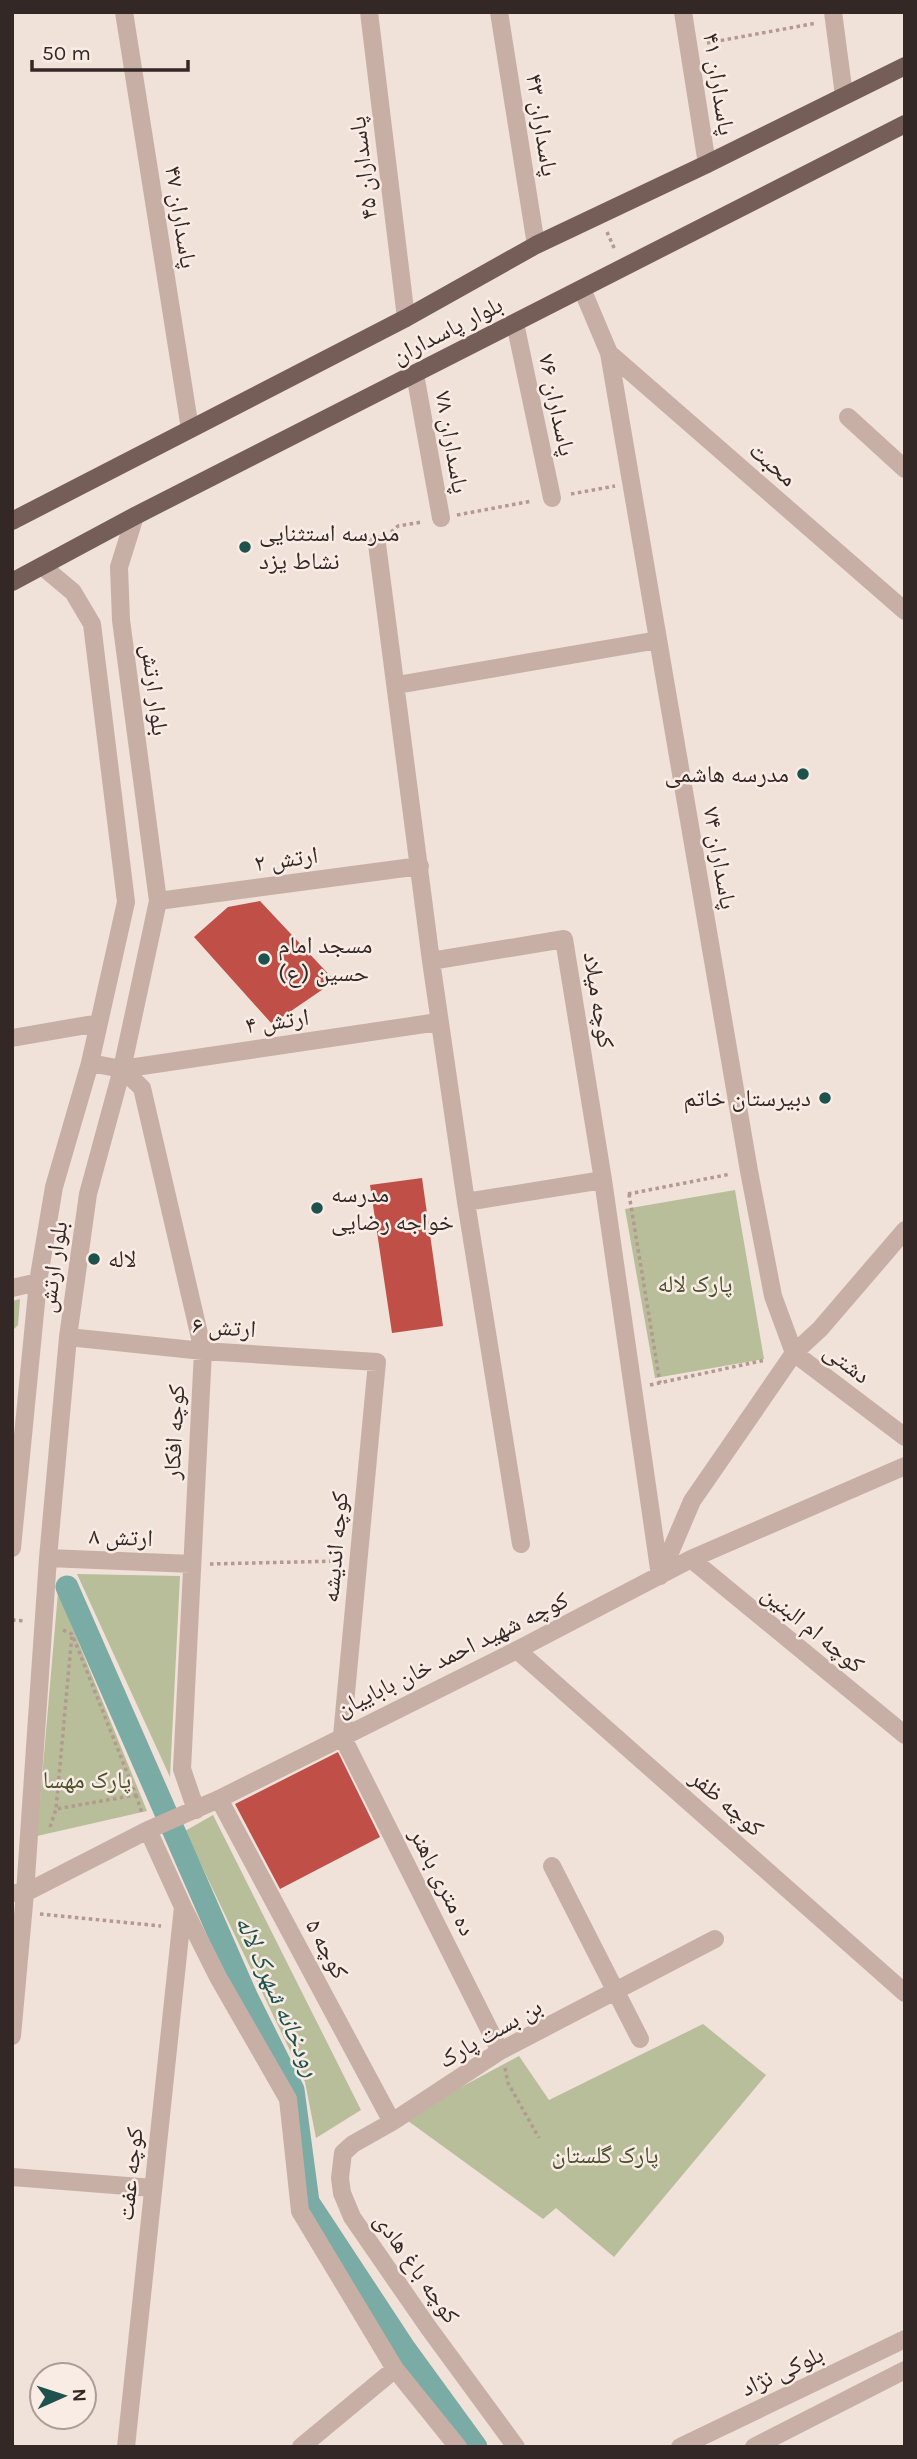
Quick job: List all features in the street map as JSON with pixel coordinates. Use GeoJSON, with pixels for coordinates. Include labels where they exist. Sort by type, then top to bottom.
{"type":"FeatureCollection","features":[{"type":"Feature","properties":{"kind":"main road","name":"بلوار پاسداران"},"geometry":{"type":"LineString","coordinates":[[12,520],[406,318],[536,245],[905,66]]}},
{"type":"Feature","properties":{"kind":"main road","name":"بلوار پاسداران"},"geometry":{"type":"LineString","coordinates":[[12,582],[135,516],[905,124]]}},
{"type":"Feature","properties":{"kind":"main road"},"geometry":{"type":"LineString","coordinates":[[878,137],[905,135]]}},
{"type":"Feature","properties":{"kind":"street","name":"پاسداران ۴۷"},"geometry":{"type":"LineString","coordinates":[[124,12],[190,429]]}},
{"type":"Feature","properties":{"kind":"street","name":"پاسداران ۴۵"},"geometry":{"type":"LineString","coordinates":[[369,12],[406,318]]}},
{"type":"Feature","properties":{"kind":"street","name":"پاسداران ۴۳"},"geometry":{"type":"LineString","coordinates":[[499,12],[536,245]]}},
{"type":"Feature","properties":{"kind":"street","name":"پاسداران ۴۱"},"geometry":{"type":"LineString","coordinates":[[683,12],[707,164]]}},
{"type":"Feature","properties":{"kind":"street"},"geometry":{"type":"LineString","coordinates":[[833,16],[845,95]]}},
{"type":"Feature","properties":{"kind":"street","name":"پاسداران ۷۴"},"geometry":{"type":"LineString","coordinates":[[582,289],[610,353],[749,1171],[773,1296],[794,1353]]}},
{"type":"Feature","properties":{"kind":"street","name":"پاسداران ۷۶"},"geometry":{"type":"LineString","coordinates":[[515,323],[552,498]]}},
{"type":"Feature","properties":{"kind":"street","name":"محبت"},"geometry":{"type":"LineString","coordinates":[[610,353],[904,608]]}},
{"type":"Feature","properties":{"kind":"street","name":"پاسداران ۷۸"},"geometry":{"type":"LineString","coordinates":[[415,374],[441,518]]}},
{"type":"Feature","properties":{"kind":"street"},"geometry":{"type":"LineString","coordinates":[[848,417],[905,469]]}},
{"type":"Feature","properties":{"kind":"street","name":"بلوار ارتش"},"geometry":{"type":"LineString","coordinates":[[12,2036],[23,1913],[18,1893],[68,1338],[88,1194],[122,1069],[158,901],[121,620],[119,567],[135,516]]}},
{"type":"Feature","properties":{"kind":"street"},"geometry":{"type":"LineString","coordinates":[[377,544],[438,1022],[521,1544]]}},
{"type":"Feature","properties":{"kind":"street","name":"بلوار ارتش"},"geometry":{"type":"LineString","coordinates":[[12,1548],[38,1282],[54,1187],[90,1063],[127,902],[92,624],[73,592],[42,566]]}},
{"type":"Feature","properties":{"kind":"street"},"geometry":{"type":"LineString","coordinates":[[397,685],[658,640]]}},
{"type":"Feature","properties":{"kind":"street","name":"ارتش ۲"},"geometry":{"type":"LineString","coordinates":[[158,901],[420,866]]}},
{"type":"Feature","properties":{"kind":"street","name":"کوچه میلاد"},"geometry":{"type":"LineString","coordinates":[[430,961],[565,939],[606,1198],[660,1576]]}},
{"type":"Feature","properties":{"kind":"street","name":"ارتش ۴"},"geometry":{"type":"LineString","coordinates":[[90,1063],[122,1069],[438,1022]]}},
{"type":"Feature","properties":{"kind":"street"},"geometry":{"type":"LineString","coordinates":[[12,1038],[99,1023]]}},
{"type":"Feature","properties":{"kind":"street","name":"کوچه افکار"},"geometry":{"type":"LineString","coordinates":[[122,1069],[142,1088],[204,1351],[182,1769],[191,1812]]}},
{"type":"Feature","properties":{"kind":"street"},"geometry":{"type":"LineString","coordinates":[[466,1202],[603,1180]]}},
{"type":"Feature","properties":{"kind":"street"},"geometry":{"type":"LineString","coordinates":[[660,1576],[692,1501],[794,1353],[820,1329],[905,1230]]}},
{"type":"Feature","properties":{"kind":"street"},"geometry":{"type":"LineString","coordinates":[[12,1288],[38,1282]]}},
{"type":"Feature","properties":{"kind":"street","name":"ارتش ۶"},"geometry":{"type":"LineString","coordinates":[[68,1338],[204,1351],[377,1362]]}},
{"type":"Feature","properties":{"kind":"street","name":"دشتی"},"geometry":{"type":"LineString","coordinates":[[794,1353],[905,1437]]}},
{"type":"Feature","properties":{"kind":"street","name":"کوچه اندیشه"},"geometry":{"type":"LineString","coordinates":[[342,1736],[377,1362]]}},
{"type":"Feature","properties":{"kind":"street","name":"کوچه شهید احمد خان باباییان"},"geometry":{"type":"LineString","coordinates":[[18,1893],[219,1800],[691,1559],[905,1466]]}},
{"type":"Feature","properties":{"kind":"street","name":"ارتش ۸"},"geometry":{"type":"LineString","coordinates":[[48,1558],[192,1564]]}},
{"type":"Feature","properties":{"kind":"street","name":"کوچه ام البنین"},"geometry":{"type":"LineString","coordinates":[[691,1559],[905,1735]]}},
{"type":"Feature","properties":{"kind":"street","name":"کوچه ظفر"},"geometry":{"type":"LineString","coordinates":[[517,1650],[905,1993]]}},
{"type":"Feature","properties":{"kind":"street","name":"ده متری باهنر"},"geometry":{"type":"LineString","coordinates":[[342,1736],[500,2051]]}},
{"type":"Feature","properties":{"kind":"street","name":"کوچه ۵"},"geometry":{"type":"LineString","coordinates":[[219,1800],[393,2122]]}},
{"type":"Feature","properties":{"kind":"street"},"geometry":{"type":"LineString","coordinates":[[154,1828],[183,1907],[218,1977],[288,2099],[300,2211],[395,2369],[458,2447]]}},
{"type":"Feature","properties":{"kind":"street"},"geometry":{"type":"LineString","coordinates":[[552,1866],[640,2039]]}},
{"type":"Feature","properties":{"kind":"street","name":"کوچه عفت"},"geometry":{"type":"LineString","coordinates":[[126,2447],[183,1907]]}},
{"type":"Feature","properties":{"kind":"street","name":"بن بست پارک"},"geometry":{"type":"LineString","coordinates":[[393,2122],[500,2051],[715,1939]]}},
{"type":"Feature","properties":{"kind":"street","name":"کوچه باغ هادی"},"geometry":{"type":"LineString","coordinates":[[393,2122],[353,2144],[343,2153],[340,2165],[342,2193],[352,2217],[516,2447]]}},
{"type":"Feature","properties":{"kind":"street"},"geometry":{"type":"LineString","coordinates":[[12,2176],[153,2188]]}},
{"type":"Feature","properties":{"kind":"street","name":"بلوکی نژاد"},"geometry":{"type":"LineString","coordinates":[[680,2447],[905,2339]]}},
{"type":"Feature","properties":{"kind":"street"},"geometry":{"type":"LineString","coordinates":[[301,2447],[395,2369]]}},
{"type":"Feature","properties":{"kind":"street"},"geometry":{"type":"LineString","coordinates":[[762,2445],[905,2370]]}},
{"type":"Feature","properties":{"kind":"path"},"geometry":{"type":"LineString","coordinates":[[688,46],[833,16]]}},
{"type":"Feature","properties":{"kind":"path"},"geometry":{"type":"LineString","coordinates":[[600,215],[623,268]]}},
{"type":"Feature","properties":{"kind":"path"},"geometry":{"type":"LineString","coordinates":[[377,544],[398,526],[631,483]]}},
{"type":"Feature","properties":{"kind":"path"},"geometry":{"type":"LineString","coordinates":[[606,1198],[749,1171]]}},
{"type":"Feature","properties":{"kind":"path"},"geometry":{"type":"LineString","coordinates":[[628,1194],[660,1383]]}},
{"type":"Feature","properties":{"kind":"path"},"geometry":{"type":"LineString","coordinates":[[634,1388],[794,1353]]}},
{"type":"Feature","properties":{"kind":"path"},"geometry":{"type":"LineString","coordinates":[[192,1564],[358,1560]]}},
{"type":"Feature","properties":{"kind":"path"},"geometry":{"type":"LineString","coordinates":[[72,1634],[136,1795],[56,1809],[64,1728],[72,1634]]}},
{"type":"Feature","properties":{"kind":"path"},"geometry":{"type":"LineString","coordinates":[[23,1913],[181,1927]]}},
{"type":"Feature","properties":{"kind":"path"},"geometry":{"type":"LineString","coordinates":[[500,2051],[508,2083],[540,2138]]}},
{"type":"Feature","properties":{"kind":"green space","name":"پارک لاله"},"geometry":{"type":"Polygon","coordinates":[[[735,1190],[764,1359],[655,1378],[625,1209],[735,1190]]]}},
{"type":"Feature","properties":{"kind":"green space"},"geometry":{"type":"Polygon","coordinates":[[[20,1299],[18,1325],[12,1331],[12,1301],[20,1299]]]}},
{"type":"Feature","properties":{"kind":"green space"},"geometry":{"type":"Polygon","coordinates":[[[77,1574],[180,1576],[170,1777],[77,1574]]]}},
{"type":"Feature","properties":{"kind":"green space","name":"پارک مهسا"},"geometry":{"type":"Polygon","coordinates":[[[58,1592],[147,1811],[37,1836],[58,1592]]]}},
{"type":"Feature","properties":{"kind":"green space"},"geometry":{"type":"Polygon","coordinates":[[[213,1815],[361,2110],[316,2138],[305,2082],[185,1831],[213,1815]]]}},
{"type":"Feature","properties":{"kind":"green space","name":"پارک گلستان"},"geometry":{"type":"Polygon","coordinates":[[[703,2024],[766,2075],[614,2257],[556,2208],[543,2219],[404,2118],[519,2056],[549,2100],[703,2024]]]}},
{"type":"Feature","properties":{"kind":"building","name":"مسجد امام حسین (ع)"},"geometry":{"type":"Polygon","coordinates":[[[260,901],[335,981],[272,1024],[194,937],[228,907],[260,901]]]}},
{"type":"Feature","properties":{"kind":"building"},"geometry":{"type":"Polygon","coordinates":[[[422,1178],[443,1326],[392,1333],[370,1185],[422,1178]]]}},
{"type":"Feature","properties":{"kind":"building"},"geometry":{"type":"Polygon","coordinates":[[[338,1752],[380,1837],[280,1889],[235,1804],[338,1752]]]}},
{"type":"Feature","properties":{"kind":"waterway","name":"رودخانه شهرک لاله"},"geometry":{"type":"LineString","coordinates":[[67,1587],[247,1998],[293,2090],[308,2202],[404,2348],[476,2447]]}},
{"type":"Feature","properties":{"kind":"place","name":"مدرسه استثنایی نشاط یزد"},"geometry":{"type":"Point","coordinates":[245,547]}},
{"type":"Feature","properties":{"kind":"place","name":"مدرسه هاشمی"},"geometry":{"type":"Point","coordinates":[803,774]}},
{"type":"Feature","properties":{"kind":"place","name":"مسجد امام حسین (ع)"},"geometry":{"type":"Point","coordinates":[264,959]}},
{"type":"Feature","properties":{"kind":"place","name":"دبیرستان خاتم"},"geometry":{"type":"Point","coordinates":[825,1098]}},
{"type":"Feature","properties":{"kind":"place","name":"مدرسه خواجه رضایی"},"geometry":{"type":"Point","coordinates":[317,1208]}},
{"type":"Feature","properties":{"kind":"place","name":"لاله"},"geometry":{"type":"Point","coordinates":[94,1259]}}]}
